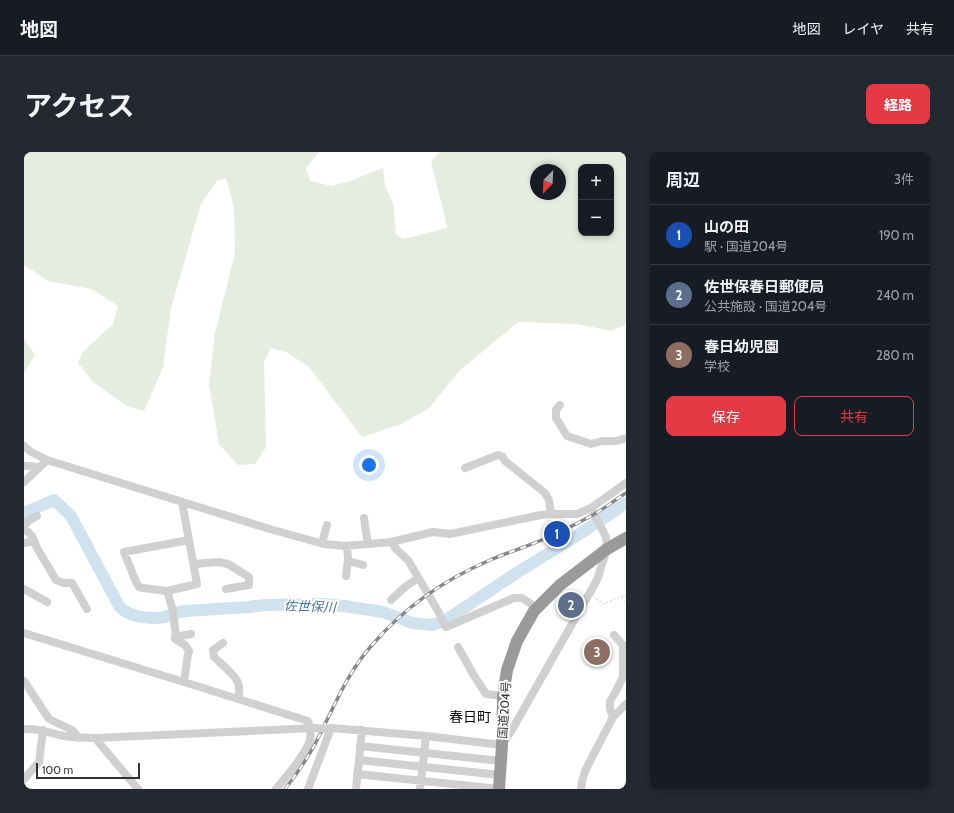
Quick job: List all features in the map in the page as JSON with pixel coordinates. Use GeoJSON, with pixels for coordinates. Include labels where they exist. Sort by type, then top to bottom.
{"type":"FeatureCollection","features":[{"type":"Feature","properties":{"kind":"highway","name":"国道204号"},"geometry":{"type":"LineString","coordinates":[[499,789],[503,696],[516,641],[534,611],[560,584],[606,543],[626,538]]}},
{"type":"Feature","properties":{"kind":"street"},"geometry":{"type":"LineString","coordinates":[[560,405],[556,410],[556,418],[567,436],[591,444],[602,441],[616,441],[626,438]]}},
{"type":"Feature","properties":{"kind":"street"},"geometry":{"type":"LineString","coordinates":[[24,446],[31,452],[47,460],[182,502],[273,530],[322,543],[347,546],[391,542],[434,532],[450,534],[551,514],[577,514],[591,508],[626,483]]}},
{"type":"Feature","properties":{"kind":"street"},"geometry":{"type":"LineString","coordinates":[[468,469],[498,455],[503,457],[505,461],[545,493],[551,514]]}},
{"type":"Feature","properties":{"kind":"street"},"geometry":{"type":"LineString","coordinates":[[24,482],[47,460]]}},
{"type":"Feature","properties":{"kind":"street"},"geometry":{"type":"LineString","coordinates":[[25,466],[39,468]]}},
{"type":"Feature","properties":{"kind":"street"},"geometry":{"type":"LineString","coordinates":[[182,502],[194,564],[197,584],[167,591],[139,587],[124,552],[189,540]]}},
{"type":"Feature","properties":{"kind":"street"},"geometry":{"type":"LineString","coordinates":[[24,729],[34,728],[79,738],[95,738],[329,728],[426,736],[502,745],[514,728],[597,580],[606,543],[591,508]]}},
{"type":"Feature","properties":{"kind":"street"},"geometry":{"type":"LineString","coordinates":[[37,516],[28,521],[24,527],[32,536],[37,548],[56,580],[64,583],[72,583],[87,609]]}},
{"type":"Feature","properties":{"kind":"street"},"geometry":{"type":"LineString","coordinates":[[363,521],[368,544]]}},
{"type":"Feature","properties":{"kind":"street"},"geometry":{"type":"LineString","coordinates":[[322,543],[326,525]]}},
{"type":"Feature","properties":{"kind":"street"},"geometry":{"type":"LineString","coordinates":[[24,543],[34,541]]}},
{"type":"Feature","properties":{"kind":"street"},"geometry":{"type":"LineString","coordinates":[[391,542],[408,560],[446,627],[514,598],[522,598],[537,608]]}},
{"type":"Feature","properties":{"kind":"street"},"geometry":{"type":"LineString","coordinates":[[346,576],[348,560],[347,546]]}},
{"type":"Feature","properties":{"kind":"street"},"geometry":{"type":"LineString","coordinates":[[348,560],[363,565]]}},
{"type":"Feature","properties":{"kind":"street"},"geometry":{"type":"LineString","coordinates":[[194,564],[224,563],[249,577],[250,585],[226,589]]}},
{"type":"Feature","properties":{"kind":"street"},"geometry":{"type":"LineString","coordinates":[[392,600],[405,587],[418,578]]}},
{"type":"Feature","properties":{"kind":"street"},"geometry":{"type":"LineString","coordinates":[[24,589],[47,602]]}},
{"type":"Feature","properties":{"kind":"street"},"geometry":{"type":"LineString","coordinates":[[167,591],[173,611],[175,639],[185,645],[189,651],[186,661],[184,682]]}},
{"type":"Feature","properties":{"kind":"street"},"geometry":{"type":"LineString","coordinates":[[24,633],[308,721],[313,728],[309,744],[295,767],[276,789]]}},
{"type":"Feature","properties":{"kind":"street"},"geometry":{"type":"LineString","coordinates":[[176,637],[191,634]]}},
{"type":"Feature","properties":{"kind":"street"},"geometry":{"type":"LineString","coordinates":[[613,717],[610,709],[610,700],[623,676],[623,645],[614,635]]}},
{"type":"Feature","properties":{"kind":"street"},"geometry":{"type":"LineString","coordinates":[[223,643],[213,650],[214,657],[238,683],[239,699]]}},
{"type":"Feature","properties":{"kind":"street"},"geometry":{"type":"LineString","coordinates":[[458,647],[486,694],[503,696]]}},
{"type":"Feature","properties":{"kind":"street"},"geometry":{"type":"LineString","coordinates":[[24,681],[49,719],[72,730],[79,738]]}},
{"type":"Feature","properties":{"kind":"street"},"geometry":{"type":"LineString","coordinates":[[581,789],[586,769],[613,717],[626,704]]}},
{"type":"Feature","properties":{"kind":"street"},"geometry":{"type":"LineString","coordinates":[[308,789],[329,728]]}},
{"type":"Feature","properties":{"kind":"street"},"geometry":{"type":"LineString","coordinates":[[24,779],[39,762],[43,730]]}},
{"type":"Feature","properties":{"kind":"street"},"geometry":{"type":"LineString","coordinates":[[362,730],[356,788],[365,789]]}},
{"type":"Feature","properties":{"kind":"street"},"geometry":{"type":"LineString","coordinates":[[421,785],[426,736]]}},
{"type":"Feature","properties":{"kind":"street"},"geometry":{"type":"LineString","coordinates":[[95,738],[138,789]]}},
{"type":"Feature","properties":{"kind":"street"},"geometry":{"type":"LineString","coordinates":[[360,746],[501,761]]}},
{"type":"Feature","properties":{"kind":"street"},"geometry":{"type":"LineString","coordinates":[[359,760],[500,775]]}},
{"type":"Feature","properties":{"kind":"street"},"geometry":{"type":"LineString","coordinates":[[357,774],[421,785],[499,789]]}},
{"type":"Feature","properties":{"kind":"path"},"geometry":{"type":"LineString","coordinates":[[588,595],[604,604],[622,596],[626,596]]}},
{"type":"Feature","properties":{"kind":"path"},"geometry":{"type":"LineString","coordinates":[[622,596],[626,605]]}},
{"type":"Feature","properties":{"kind":"shaded area"},"geometry":{"type":"Polygon","coordinates":[[[24,152],[319,152],[306,168],[310,181],[332,186],[350,181],[383,168],[385,185],[393,203],[396,235],[404,239],[447,228],[431,162],[440,152],[626,152],[626,324],[612,331],[577,324],[518,322],[459,371],[429,408],[401,424],[362,437],[309,367],[286,352],[271,348],[264,362],[266,447],[255,464],[238,465],[219,444],[209,384],[215,333],[235,253],[234,207],[226,178],[217,181],[201,204],[171,308],[163,367],[144,411],[127,406],[92,381],[78,363],[83,352],[113,324],[118,306],[92,289],[48,281],[24,265],[24,152]]]}},
{"type":"Feature","properties":{"kind":"shaded area"},"geometry":{"type":"Polygon","coordinates":[[[24,339],[35,355],[24,373],[24,339]]]}},
{"type":"Feature","properties":{"kind":"waterway","name":"佐世保川"},"geometry":{"type":"LineString","coordinates":[[24,513],[54,500],[71,516],[119,606],[136,616],[156,618],[186,611],[266,605],[324,604],[383,612],[412,623],[432,625],[446,620],[626,503]]}},
{"type":"Feature","properties":{"kind":"railway"},"geometry":{"type":"LineString","coordinates":[[285,789],[312,750],[348,679],[364,655],[385,631],[411,607],[440,586],[456,577],[488,561],[558,533],[602,510],[626,493]]}},
{"type":"Feature","properties":{"kind":"place","name":"山の田"},"geometry":{"type":"Point","coordinates":[557,534]}},
{"type":"Feature","properties":{"kind":"place","name":"佐世保春日郵便局"},"geometry":{"type":"Point","coordinates":[571,605]}},
{"type":"Feature","properties":{"kind":"place","name":"春日幼児園"},"geometry":{"type":"Point","coordinates":[597,652]}},
{"type":"Feature","properties":{"kind":"district","name":"春日町"},"geometry":{"type":"Point","coordinates":[470,717]}}]}
